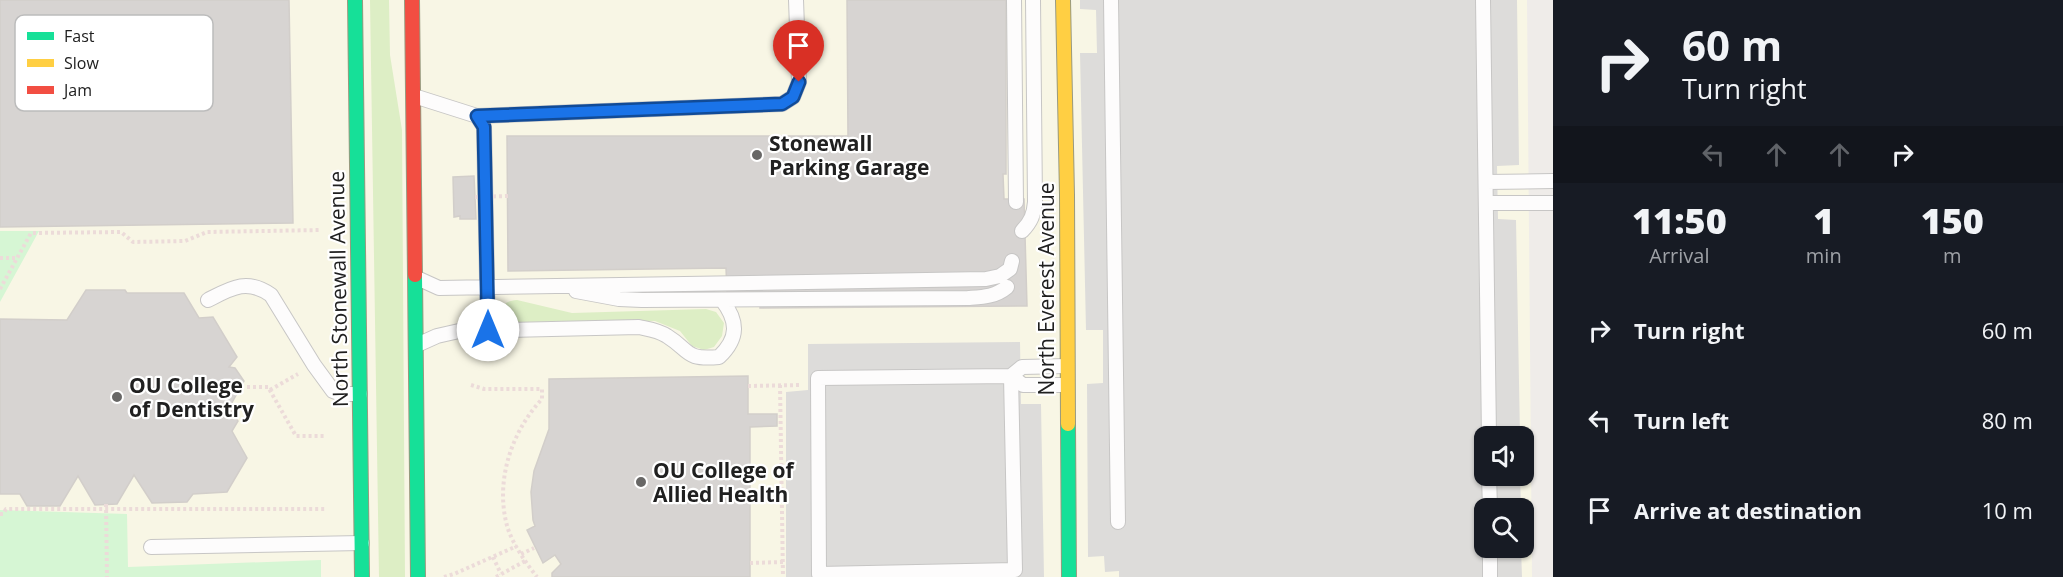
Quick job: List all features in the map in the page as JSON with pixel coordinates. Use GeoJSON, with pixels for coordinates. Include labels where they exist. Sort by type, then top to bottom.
{"type":"FeatureCollection","features":[{"type":"Feature","properties":{"kind":"main road","name":"North Stonewall Avenue"},"geometry":{"type":"LineString","coordinates":[[355,0],[362,577]]}},
{"type":"Feature","properties":{"kind":"main road"},"geometry":{"type":"LineString","coordinates":[[412,0],[417,278],[418,577]]}},
{"type":"Feature","properties":{"kind":"main road","name":"North Everest Avenue"},"geometry":{"type":"LineString","coordinates":[[1063,0],[1067,195],[1069,577]]}},
{"type":"Feature","properties":{"kind":"lane"},"geometry":{"type":"LineString","coordinates":[[414,96],[477,116],[782,104],[793,97],[799,82],[796,0]]}},
{"type":"Feature","properties":{"kind":"lane"},"geometry":{"type":"LineString","coordinates":[[1014,0],[1016,202]]}},
{"type":"Feature","properties":{"kind":"lane"},"geometry":{"type":"LineString","coordinates":[[1022,231],[1034,214],[1035,202],[1033,0]]}},
{"type":"Feature","properties":{"kind":"lane"},"geometry":{"type":"LineString","coordinates":[[1111,0],[1118,522]]}},
{"type":"Feature","properties":{"kind":"lane"},"geometry":{"type":"LineString","coordinates":[[1483,0],[1489,426]]}},
{"type":"Feature","properties":{"kind":"lane"},"geometry":{"type":"LineString","coordinates":[[477,116],[484,127],[488,330]]}},
{"type":"Feature","properties":{"kind":"lane"},"geometry":{"type":"LineString","coordinates":[[1486,182],[1553,181]]}},
{"type":"Feature","properties":{"kind":"lane"},"geometry":{"type":"LineString","coordinates":[[1486,203],[1553,203]]}},
{"type":"Feature","properties":{"kind":"lane"},"geometry":{"type":"LineString","coordinates":[[417,278],[439,288],[986,279],[1000,276],[1010,270],[1012,261]]}},
{"type":"Feature","properties":{"kind":"lane"},"geometry":{"type":"LineString","coordinates":[[547,286],[619,299],[722,300],[968,298],[987,297],[1000,293],[1007,287]]}},
{"type":"Feature","properties":{"kind":"lane"},"geometry":{"type":"LineString","coordinates":[[208,300],[235,287],[261,288],[271,295],[314,365],[333,391],[341,394],[360,394]]}},
{"type":"Feature","properties":{"kind":"lane"},"geometry":{"type":"LineString","coordinates":[[417,345],[437,336],[459,331],[639,327],[655,330],[667,336],[692,356],[719,357],[734,337],[730,311],[722,300]]}},
{"type":"Feature","properties":{"kind":"lane"},"geometry":{"type":"LineString","coordinates":[[1011,376],[1022,367],[1067,366]]}},
{"type":"Feature","properties":{"kind":"lane"},"geometry":{"type":"LineString","coordinates":[[1011,376],[1015,570],[819,574],[819,378],[1011,376],[1023,385],[1067,385]]}},
{"type":"Feature","properties":{"kind":"lane"},"geometry":{"type":"LineString","coordinates":[[151,547],[362,543]]}},
{"type":"Feature","properties":{"kind":"lane"},"geometry":{"type":"LineString","coordinates":[[1490,558],[1490,577]]}},
{"type":"Feature","properties":{"kind":"path"},"geometry":{"type":"LineString","coordinates":[[475,197],[508,196]]}},
{"type":"Feature","properties":{"kind":"path"},"geometry":{"type":"LineString","coordinates":[[0,289],[31,233],[121,232],[133,242],[143,242],[185,241],[207,232],[321,230]]}},
{"type":"Feature","properties":{"kind":"path"},"geometry":{"type":"LineString","coordinates":[[0,258],[17,258]]}},
{"type":"Feature","properties":{"kind":"path"},"geometry":{"type":"LineString","coordinates":[[270,390],[314,365]]}},
{"type":"Feature","properties":{"kind":"path"},"geometry":{"type":"LineString","coordinates":[[471,385],[484,389],[542,388],[542,399],[530,411],[510,452],[506,469],[504,508],[508,529],[525,561],[537,577]]}},
{"type":"Feature","properties":{"kind":"path"},"geometry":{"type":"LineString","coordinates":[[780,385],[783,577]]}},
{"type":"Feature","properties":{"kind":"path"},"geometry":{"type":"LineString","coordinates":[[748,386],[818,385]]}},
{"type":"Feature","properties":{"kind":"path"},"geometry":{"type":"LineString","coordinates":[[241,387],[268,387],[296,436],[324,436]]}},
{"type":"Feature","properties":{"kind":"path"},"geometry":{"type":"LineString","coordinates":[[0,514],[3,514],[6,509],[106,507],[325,509]]}},
{"type":"Feature","properties":{"kind":"path"},"geometry":{"type":"LineString","coordinates":[[106,507],[107,577]]}},
{"type":"Feature","properties":{"kind":"path"},"geometry":{"type":"LineString","coordinates":[[444,577],[517,546]]}},
{"type":"Feature","properties":{"kind":"path"},"geometry":{"type":"LineString","coordinates":[[521,554],[534,548]]}},
{"type":"Feature","properties":{"kind":"path"},"geometry":{"type":"LineString","coordinates":[[493,557],[501,574]]}},
{"type":"Feature","properties":{"kind":"path"},"geometry":{"type":"LineString","coordinates":[[496,577],[525,561]]}},
{"type":"Feature","properties":{"kind":"path"},"geometry":{"type":"LineString","coordinates":[[750,563],[783,562]]}},
{"type":"Feature","properties":{"kind":"shaded area"},"geometry":{"type":"Polygon","coordinates":[[[0,0],[1527,0],[1531,426],[1474,426],[1474,486],[1531,486],[1531,498],[1474,498],[1474,558],[1532,558],[1532,577],[0,577],[0,0]]]}},
{"type":"Feature","properties":{"kind":"shaded area"},"geometry":{"type":"Polygon","coordinates":[[[1080,0],[1517,0],[1519,165],[1497,166],[1498,219],[1516,220],[1520,426],[1474,426],[1474,486],[1520,486],[1521,498],[1474,498],[1474,558],[1521,558],[1522,577],[1119,577],[1119,571],[1105,572],[1104,556],[1088,557],[1087,384],[1103,383],[1103,330],[1086,330],[1080,53],[1097,53],[1096,10],[1080,9],[1080,0]]]}},
{"type":"Feature","properties":{"kind":"shaded area"},"geometry":{"type":"Polygon","coordinates":[[[1020,342],[1021,404],[1041,404],[1044,577],[786,577],[786,392],[808,390],[808,344],[1020,342]]]}},
{"type":"Feature","properties":{"kind":"green space"},"geometry":{"type":"Polygon","coordinates":[[[370,0],[389,0],[390,55],[402,130],[405,577],[379,577],[370,0]]]}},
{"type":"Feature","properties":{"kind":"green space"},"geometry":{"type":"Polygon","coordinates":[[[0,231],[39,231],[0,302],[0,231]]]}},
{"type":"Feature","properties":{"kind":"green space"},"geometry":{"type":"Polygon","coordinates":[[[517,300],[572,313],[706,309],[716,312],[724,323],[722,336],[714,347],[704,350],[692,346],[680,331],[655,321],[510,322],[500,315],[501,311],[505,304],[517,300]]]}},
{"type":"Feature","properties":{"kind":"green space"},"geometry":{"type":"Polygon","coordinates":[[[0,510],[127,514],[128,567],[321,560],[321,577],[0,577],[0,510]]]}},
{"type":"Feature","properties":{"kind":"building"},"geometry":{"type":"Polygon","coordinates":[[[0,0],[289,0],[293,223],[0,227],[0,0]]]}},
{"type":"Feature","properties":{"kind":"building","name":"Stonewall Parking Garage"},"geometry":{"type":"Polygon","coordinates":[[[847,0],[1006,0],[1004,199],[1024,199],[1027,306],[760,308],[760,292],[727,292],[726,268],[508,271],[507,136],[848,136],[847,0]]]}},
{"type":"Feature","properties":{"kind":"building"},"geometry":{"type":"Polygon","coordinates":[[[474,176],[476,219],[454,217],[453,177],[474,176]]]}},
{"type":"Feature","properties":{"kind":"building","name":"OU College of Dentistry"},"geometry":{"type":"Polygon","coordinates":[[[86,290],[184,293],[199,318],[213,317],[237,357],[229,367],[235,368],[244,381],[229,408],[238,421],[232,431],[247,458],[227,492],[193,494],[187,502],[152,503],[134,475],[117,504],[95,505],[78,476],[60,506],[27,506],[20,494],[0,494],[0,319],[67,320],[86,290]]]}},
{"type":"Feature","properties":{"kind":"building","name":"OU College of Allied Health"},"geometry":{"type":"Polygon","coordinates":[[[748,376],[748,414],[777,414],[777,426],[750,427],[750,577],[552,577],[552,573],[561,564],[555,555],[543,563],[527,530],[535,526],[531,492],[534,471],[549,429],[549,379],[748,376]]]}},
{"type":"Feature","properties":{"kind":"traffic: fast"},"geometry":{"type":"LineString","coordinates":[[355,0],[362,577]]}},
{"type":"Feature","properties":{"kind":"traffic: fast"},"geometry":{"type":"LineString","coordinates":[[415,275],[418,577]]}},
{"type":"Feature","properties":{"kind":"traffic: fast"},"geometry":{"type":"LineString","coordinates":[[1068,424],[1069,577]]}},
{"type":"Feature","properties":{"kind":"traffic: slow"},"geometry":{"type":"LineString","coordinates":[[1063,0],[1068,424]]}},
{"type":"Feature","properties":{"kind":"traffic: jam"},"geometry":{"type":"LineString","coordinates":[[412,0],[415,275]]}},
{"type":"Feature","properties":{"kind":"place","name":"Stonewall Parking Garage"},"geometry":{"type":"Point","coordinates":[757,155]}},
{"type":"Feature","properties":{"kind":"place","name":"OU College of Dentistry"},"geometry":{"type":"Point","coordinates":[117,397]}},
{"type":"Feature","properties":{"kind":"place","name":"OU College of Allied Health"},"geometry":{"type":"Point","coordinates":[641,482]}},
{"type":"Feature","properties":{"kind":"route"},"geometry":{"type":"LineString","coordinates":[[488,330],[484,127],[477,116],[782,104],[793,97],[799,82]]}}]}
